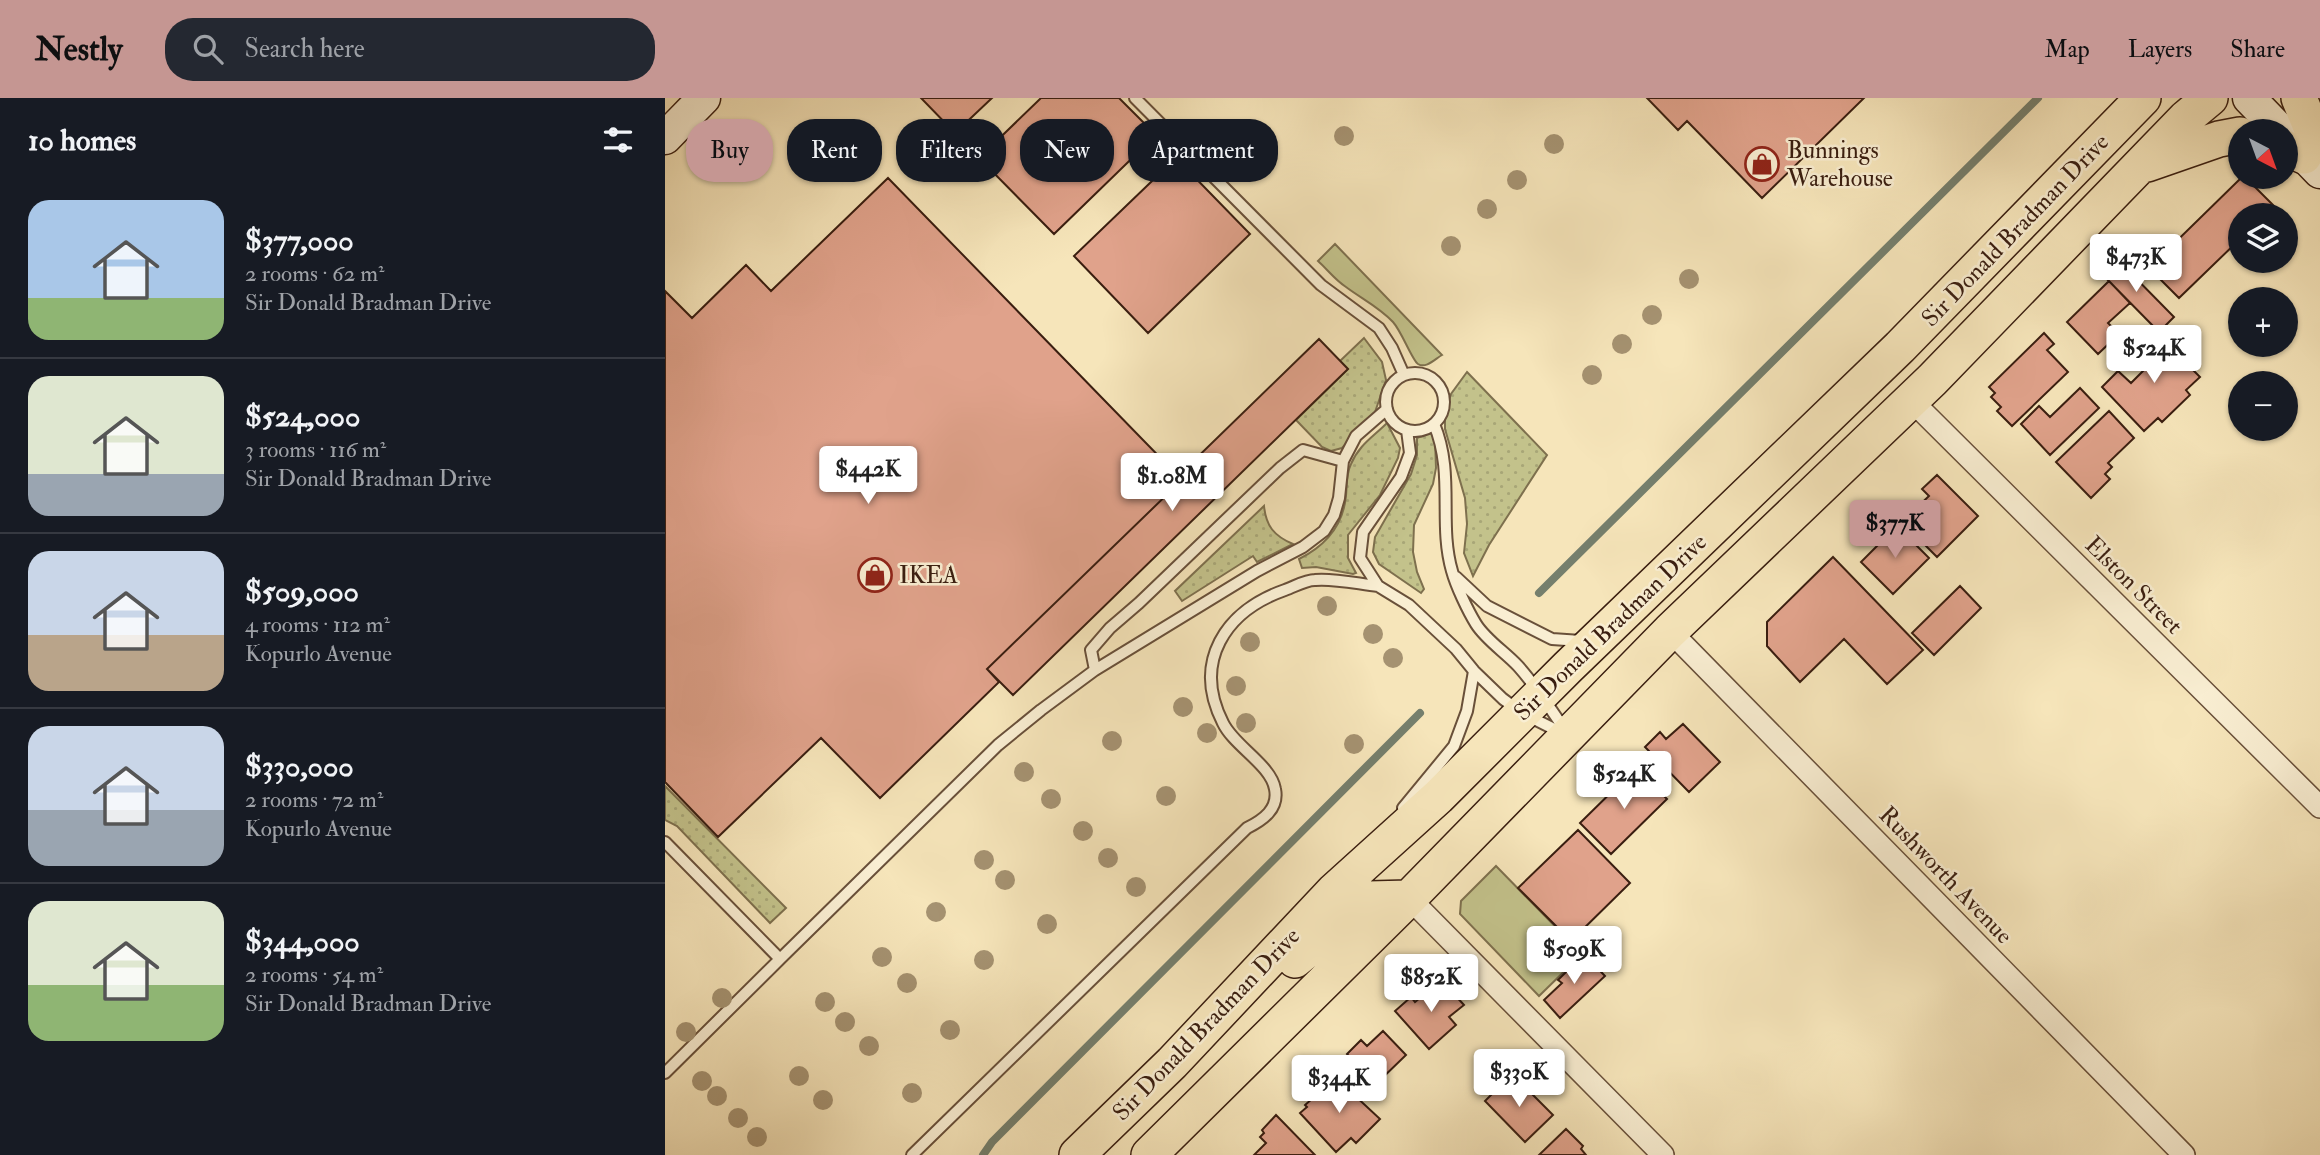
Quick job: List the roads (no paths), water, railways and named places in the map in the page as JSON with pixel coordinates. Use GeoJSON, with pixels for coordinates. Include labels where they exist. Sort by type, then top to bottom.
{"type":"FeatureCollection","features":[{"type":"Feature","properties":{"kind":"main road","name":"Sir Donald Bradman Drive"},"geometry":{"type":"LineString","coordinates":[[1149,1155],[1409,898],[1670,631],[1911,400],[2186,118],[2210,98]]}},
{"type":"Feature","properties":{"kind":"main road"},"geometry":{"type":"LineString","coordinates":[[2299,98],[2301,146]]}},
{"type":"Feature","properties":{"kind":"main road","name":"Sir Donald Bradman Drive"},"geometry":{"type":"LineString","coordinates":[[1077,1155],[1172,1063],[1334,891],[1438,797],[1599,637],[1900,347],[2143,102]]}},
{"type":"Feature","properties":{"kind":"main road"},"geometry":{"type":"LineString","coordinates":[[2142,166],[2228,137]]}},
{"type":"Feature","properties":{"kind":"main road"},"geometry":{"type":"LineString","coordinates":[[1172,1063],[1369,899],[1409,898]]}},
{"type":"Feature","properties":{"kind":"street"},"geometry":{"type":"LineString","coordinates":[[665,138],[704,98]]}},
{"type":"Feature","properties":{"kind":"street"},"geometry":{"type":"LineString","coordinates":[[2249,98],[2301,146]]}},
{"type":"Feature","properties":{"kind":"street"},"geometry":{"type":"LineString","coordinates":[[2278,98],[2301,146]]}},
{"type":"Feature","properties":{"kind":"street","name":"Elston Street"},"geometry":{"type":"LineString","coordinates":[[1911,400],[2320,807]]}},
{"type":"Feature","properties":{"kind":"street","name":"Rushworth Avenue"},"geometry":{"type":"LineString","coordinates":[[1670,631],[2184,1155]]}},
{"type":"Feature","properties":{"kind":"street"},"geometry":{"type":"LineString","coordinates":[[1409,898],[1663,1155]]}},
{"type":"Feature","properties":{"kind":"lane"},"geometry":{"type":"LineString","coordinates":[[1135,98],[1321,285],[1378,328],[1392,348],[1404,375]]}},
{"type":"Feature","properties":{"kind":"lane"},"geometry":{"type":"LineString","coordinates":[[1423,374],[1432,378],[1443,393],[1442,413],[1434,424],[1421,431],[1407,430],[1394,423],[1387,409],[1386,397],[1389,388],[1395,380],[1404,375],[1423,374]]}},
{"type":"Feature","properties":{"kind":"lane"},"geometry":{"type":"LineString","coordinates":[[665,1073],[998,745],[1095,670],[1257,571],[1303,547],[1324,531],[1334,515],[1339,499],[1343,461],[1356,436],[1387,409]]}},
{"type":"Feature","properties":{"kind":"lane"},"geometry":{"type":"LineString","coordinates":[[1434,424],[1442,442],[1447,488],[1447,548],[1452,572],[1477,626],[1518,666],[1532,704],[1568,736]]}},
{"type":"Feature","properties":{"kind":"lane"},"geometry":{"type":"LineString","coordinates":[[1407,430],[1410,453],[1401,477],[1363,532],[1360,558],[1378,586],[1409,606],[1494,690],[1532,704],[1568,736]]}},
{"type":"Feature","properties":{"kind":"lane"},"geometry":{"type":"LineString","coordinates":[[1095,670],[1091,650],[1110,628],[1280,468],[1303,450],[1343,461]]}},
{"type":"Feature","properties":{"kind":"lane"},"geometry":{"type":"LineString","coordinates":[[1452,572],[1487,606],[1552,639],[1576,642],[1599,637]]}},
{"type":"Feature","properties":{"kind":"lane"},"geometry":{"type":"LineString","coordinates":[[912,1155],[1247,828],[1263,820],[1274,806],[1276,793],[1273,780],[1224,726],[1216,709],[1212,664],[1226,628],[1243,611],[1268,596],[1314,579],[1378,586]]}},
{"type":"Feature","properties":{"kind":"lane"},"geometry":{"type":"LineString","coordinates":[[1394,819],[1454,746],[1469,703],[1474,671]]}},
{"type":"Feature","properties":{"kind":"lane"},"geometry":{"type":"LineString","coordinates":[[1334,891],[1385,829]]}},
{"type":"Feature","properties":{"kind":"lane"},"geometry":{"type":"LineString","coordinates":[[665,842],[780,959]]}},
{"type":"Feature","properties":{"kind":"waterway"},"geometry":{"type":"LineString","coordinates":[[1539,593],[2038,98]]}},
{"type":"Feature","properties":{"kind":"waterway"},"geometry":{"type":"LineString","coordinates":[[983,1155],[992,1142],[1420,713]]}},
{"type":"Feature","properties":{"kind":"place","name":"Bunnings Warehouse"},"geometry":{"type":"Point","coordinates":[1762,164]}},
{"type":"Feature","properties":{"kind":"place","name":"IKEA"},"geometry":{"type":"Point","coordinates":[875,575]}}]}
